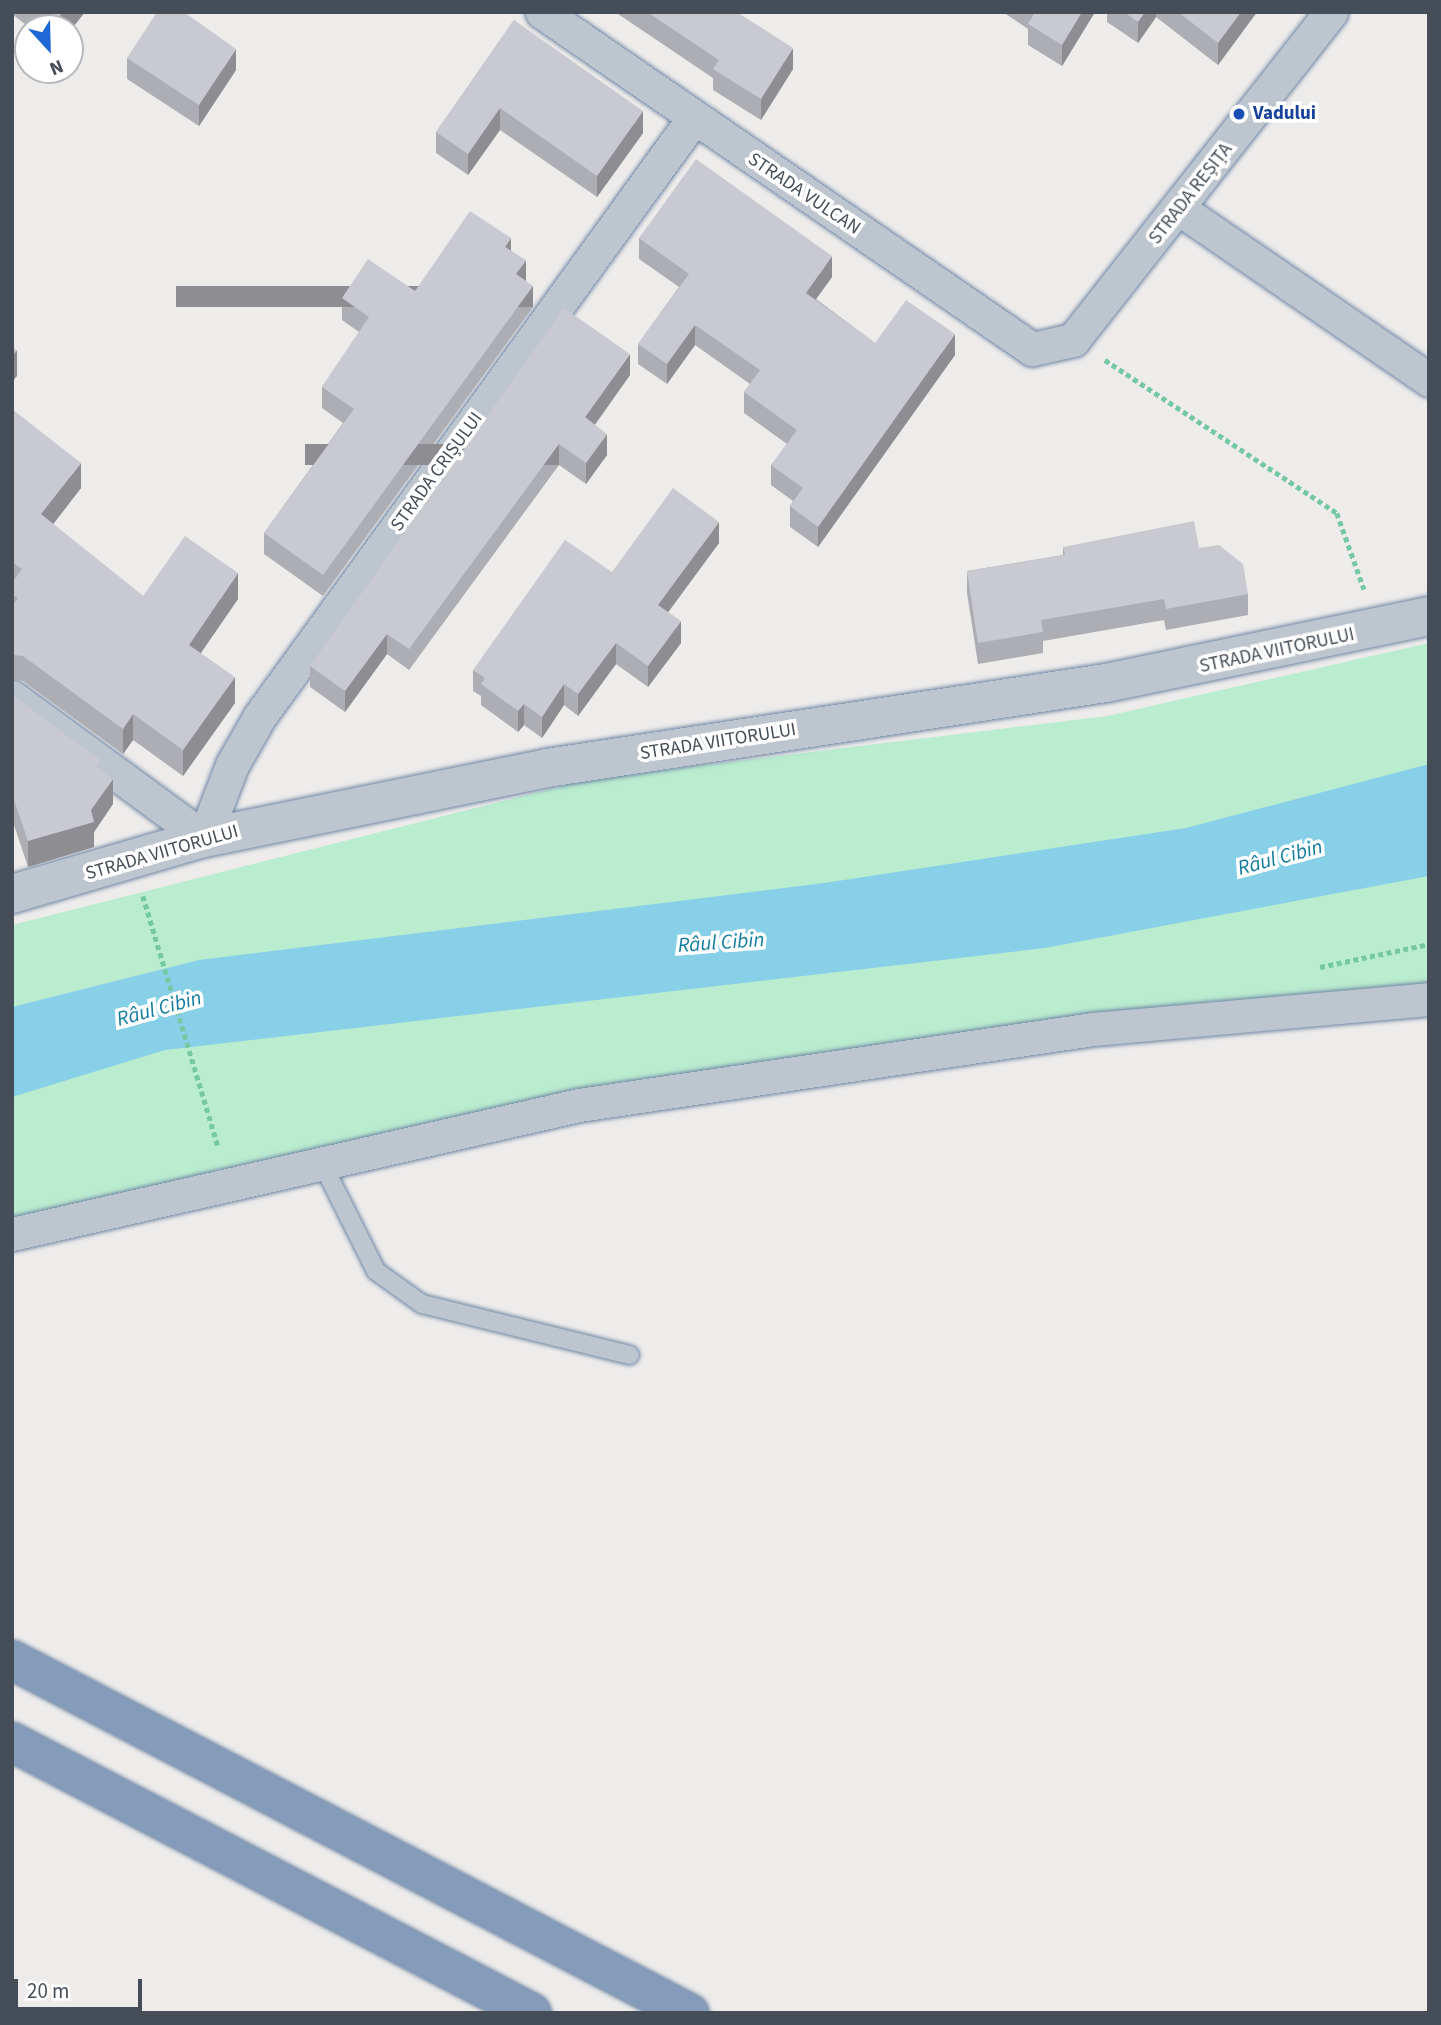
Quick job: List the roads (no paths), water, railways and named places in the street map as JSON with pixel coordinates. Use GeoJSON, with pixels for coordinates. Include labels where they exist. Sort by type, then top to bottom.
{"type":"FeatureCollection","features":[{"type":"Feature","properties":{"kind":"highway"},"geometry":{"type":"LineString","coordinates":[[12,1660],[689,2013]]}},
{"type":"Feature","properties":{"kind":"highway"},"geometry":{"type":"LineString","coordinates":[[12,1742],[532,2013]]}},
{"type":"Feature","properties":{"kind":"street","name":"STRADA VULCAN"},"geometry":{"type":"LineString","coordinates":[[542,12],[693,119],[1032,349],[1073,340]]}},
{"type":"Feature","properties":{"kind":"street","name":"STRADA REȘIȚA"},"geometry":{"type":"LineString","coordinates":[[1073,340],[1181,210],[1330,13]]}},
{"type":"Feature","properties":{"kind":"street","name":"STRADA CRIȘULUI"},"geometry":{"type":"LineString","coordinates":[[204,838],[232,765],[260,716],[693,119]]}},
{"type":"Feature","properties":{"kind":"street"},"geometry":{"type":"LineString","coordinates":[[1181,210],[1429,380]]}},
{"type":"Feature","properties":{"kind":"street","name":"STRADA VIITORULUI"},"geometry":{"type":"LineString","coordinates":[[12,894],[204,838],[547,768],[1106,683],[1378,630],[1429,616]]}},
{"type":"Feature","properties":{"kind":"street"},"geometry":{"type":"LineString","coordinates":[[12,697],[204,838]]}},
{"type":"Feature","properties":{"kind":"street"},"geometry":{"type":"LineString","coordinates":[[12,1234],[592,1103],[1093,1029],[1429,999]]}},
{"type":"Feature","properties":{"kind":"lane"},"geometry":{"type":"LineString","coordinates":[[323,1165],[376,1271],[422,1304],[630,1355]]}},
{"type":"Feature","properties":{"kind":"water","name":"Râul Cibin"},"geometry":{"type":"Polygon","coordinates":[[[1429,764],[1429,876],[1045,948],[165,1050],[12,1097],[12,1007],[199,960],[824,883],[1186,828],[1429,764]]]}},
{"type":"Feature","properties":{"kind":"place","name":"Vadului"},"geometry":{"type":"Point","coordinates":[1239,114]}}]}
